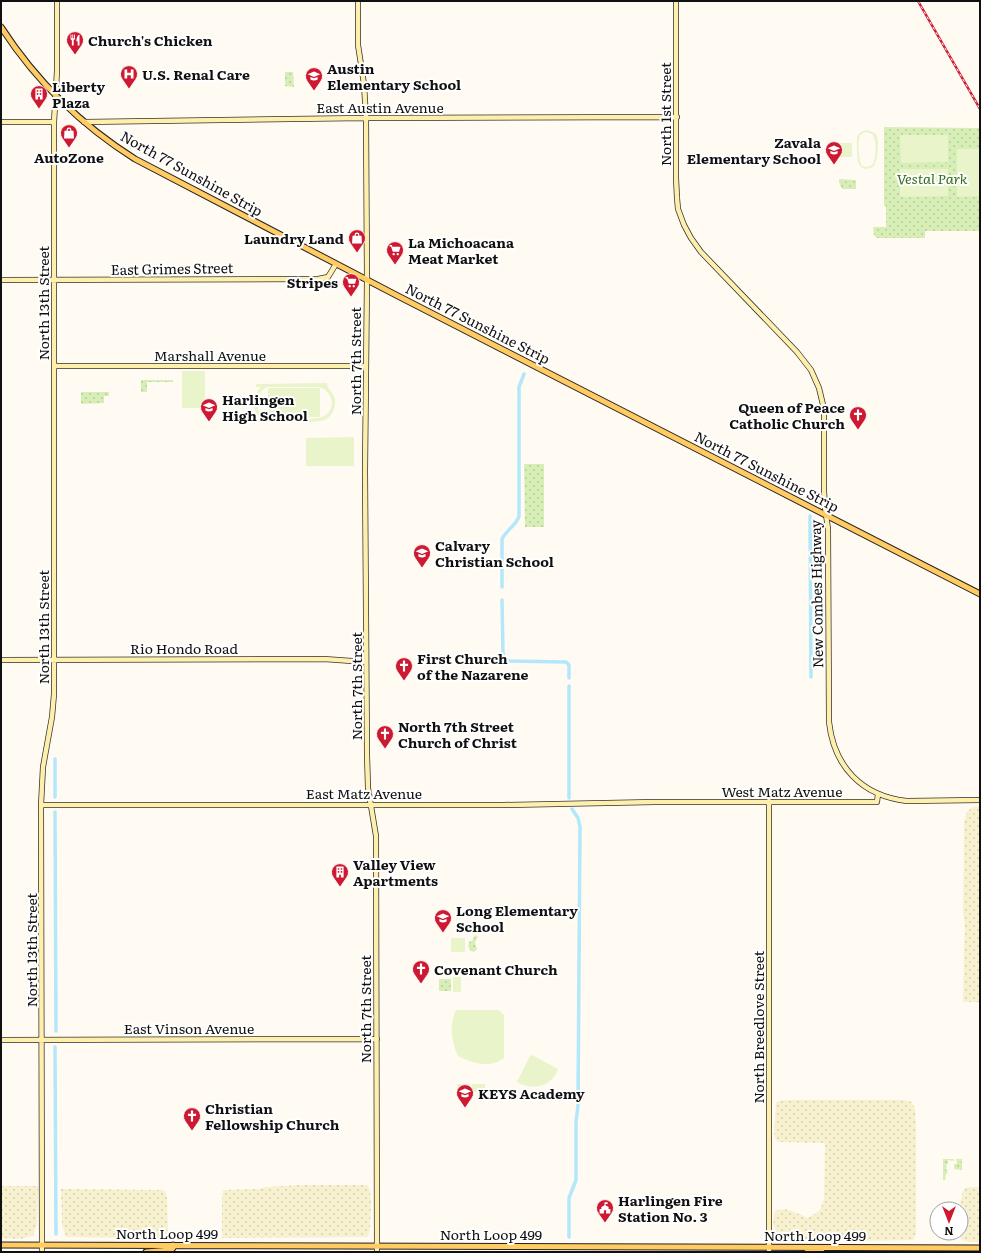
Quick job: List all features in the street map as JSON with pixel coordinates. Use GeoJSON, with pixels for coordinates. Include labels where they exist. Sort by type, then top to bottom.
{"type":"FeatureCollection","features":[{"type":"Feature","properties":{"kind":"main road","name":"North 77 Sunshine Strip"},"geometry":{"type":"LineString","coordinates":[[1,27],[28,65],[55,96],[110,143],[135,159],[396,295],[980,594]]}},
{"type":"Feature","properties":{"kind":"main road","name":"North Loop 499"},"geometry":{"type":"LineString","coordinates":[[1,1245],[173,1245],[377,1249],[769,1250],[833,1247],[980,1248]]}},
{"type":"Feature","properties":{"kind":"main road"},"geometry":{"type":"LineString","coordinates":[[146,1252],[171,1250],[173,1245]]}},
{"type":"Feature","properties":{"kind":"main road"},"geometry":{"type":"LineString","coordinates":[[807,1252],[833,1247]]}},
{"type":"Feature","properties":{"kind":"main road"},"geometry":{"type":"LineString","coordinates":[[930,1252],[933,1250],[933,1247]]}},
{"type":"Feature","properties":{"kind":"main road"},"geometry":{"type":"LineString","coordinates":[[762,1252],[769,1250]]}},
{"type":"Feature","properties":{"kind":"street","name":"North 13th Street"},"geometry":{"type":"LineString","coordinates":[[42,1252],[41,805],[43,767],[52,717],[54,694],[54,122],[57,71],[57,1]]}},
{"type":"Feature","properties":{"kind":"street","name":"North 7th Street"},"geometry":{"type":"LineString","coordinates":[[358,1],[358,45],[364,84],[366,118],[366,662],[368,779],[370,804],[376,836],[377,1249]]}},
{"type":"Feature","properties":{"kind":"street","name":"North 1st Street"},"geometry":{"type":"LineString","coordinates":[[676,1],[676,178],[678,209],[684,225]]}},
{"type":"Feature","properties":{"kind":"street","name":"East Austin Avenue"},"geometry":{"type":"LineString","coordinates":[[84,122],[366,118],[677,117]]}},
{"type":"Feature","properties":{"kind":"street"},"geometry":{"type":"LineString","coordinates":[[1,122],[54,122]]}},
{"type":"Feature","properties":{"kind":"street","name":"New Combes Highway"},"geometry":{"type":"LineString","coordinates":[[684,225],[701,252],[797,352],[811,370],[819,388],[824,409],[824,490],[828,529],[829,722],[833,745],[841,761],[848,771],[860,783],[878,794],[907,801],[980,800]]}},
{"type":"Feature","properties":{"kind":"street","name":"East Grimes Street"},"geometry":{"type":"LineString","coordinates":[[1,280],[236,278],[318,279],[328,277],[336,264]]}},
{"type":"Feature","properties":{"kind":"street","name":"Marshall Avenue"},"geometry":{"type":"LineString","coordinates":[[55,366],[365,366]]}},
{"type":"Feature","properties":{"kind":"street","name":"Rio Hondo Road"},"geometry":{"type":"LineString","coordinates":[[1,660],[324,659],[366,662]]}},
{"type":"Feature","properties":{"kind":"street","name":"West Matz Avenue"},"geometry":{"type":"LineString","coordinates":[[686,802],[877,802],[878,794]]}},
{"type":"Feature","properties":{"kind":"street","name":"North Breedlove Street"},"geometry":{"type":"LineString","coordinates":[[769,801],[769,1250]]}},
{"type":"Feature","properties":{"kind":"street","name":"East Matz Avenue"},"geometry":{"type":"LineString","coordinates":[[41,805],[538,804],[686,802]]}},
{"type":"Feature","properties":{"kind":"street","name":"East Vinson Avenue"},"geometry":{"type":"LineString","coordinates":[[1,1040],[377,1039]]}},
{"type":"Feature","properties":{"kind":"shaded area"},"geometry":{"type":"Polygon","coordinates":[[[980,806],[980,1002],[963,1002],[965,928],[963,913],[964,821],[967,812],[973,807],[980,806]]]}},
{"type":"Feature","properties":{"kind":"shaded area"},"geometry":{"type":"Polygon","coordinates":[[[904,1100],[912,1102],[915,1109],[916,1125],[916,1234],[913,1240],[860,1241],[837,1239],[829,1241],[793,1241],[784,1240],[778,1236],[773,1224],[775,1211],[784,1209],[808,1218],[819,1211],[824,1198],[825,1143],[778,1142],[775,1138],[776,1103],[778,1101],[904,1100]]]}},
{"type":"Feature","properties":{"kind":"shaded area"},"geometry":{"type":"Polygon","coordinates":[[[301,1185],[367,1185],[370,1190],[371,1206],[370,1227],[367,1237],[222,1238],[223,1190],[260,1189],[265,1187],[301,1185]]]}},
{"type":"Feature","properties":{"kind":"shaded area"},"geometry":{"type":"Polygon","coordinates":[[[1,1186],[38,1186],[37,1224],[33,1236],[20,1239],[1,1238],[1,1186]]]}},
{"type":"Feature","properties":{"kind":"shaded area"},"geometry":{"type":"Polygon","coordinates":[[[980,1187],[980,1241],[975,1242],[965,1241],[969,1241],[969,1201],[961,1201],[965,1188],[980,1187]]]}},
{"type":"Feature","properties":{"kind":"shaded area"},"geometry":{"type":"Polygon","coordinates":[[[61,1189],[163,1190],[165,1191],[167,1197],[168,1231],[166,1237],[66,1237],[62,1225],[61,1189]]]}},
{"type":"Feature","properties":{"kind":"green space"},"geometry":{"type":"Polygon","coordinates":[[[285,72],[293,72],[294,87],[285,86],[285,72]]]}},
{"type":"Feature","properties":{"kind":"green space","name":"Vestal Park"},"geometry":{"type":"Polygon","coordinates":[[[884,127],[980,128],[980,231],[925,231],[925,238],[877,238],[874,235],[873,227],[886,227],[886,206],[884,206],[884,127]]]}},
{"type":"Feature","properties":{"kind":"green space"},"geometry":{"type":"Polygon","coordinates":[[[866,130],[871,131],[877,136],[878,152],[875,165],[868,169],[864,169],[859,164],[857,157],[857,136],[866,130]],[[866,132],[861,135],[859,139],[860,160],[862,166],[867,167],[872,165],[874,162],[876,145],[872,134],[866,132]]]}},
{"type":"Feature","properties":{"kind":"green space"},"geometry":{"type":"Polygon","coordinates":[[[900,135],[948,135],[948,162],[901,163],[900,135]]]}},
{"type":"Feature","properties":{"kind":"green space"},"geometry":{"type":"Polygon","coordinates":[[[839,143],[852,143],[852,157],[838,157],[839,143]]]}},
{"type":"Feature","properties":{"kind":"green space"},"geometry":{"type":"Polygon","coordinates":[[[957,149],[980,149],[980,196],[957,197],[957,149]]]}},
{"type":"Feature","properties":{"kind":"green space"},"geometry":{"type":"Polygon","coordinates":[[[900,169],[948,169],[948,196],[900,197],[900,169]]]}},
{"type":"Feature","properties":{"kind":"green space"},"geometry":{"type":"Polygon","coordinates":[[[839,179],[856,180],[856,189],[842,189],[839,179]]]}},
{"type":"Feature","properties":{"kind":"green space"},"geometry":{"type":"Polygon","coordinates":[[[182,371],[205,371],[205,408],[182,408],[182,371]]]}},
{"type":"Feature","properties":{"kind":"green space"},"geometry":{"type":"Polygon","coordinates":[[[141,380],[173,380],[173,382],[147,382],[147,392],[141,392],[141,380]]]}},
{"type":"Feature","properties":{"kind":"green space"},"geometry":{"type":"Polygon","coordinates":[[[327,383],[335,400],[334,409],[329,417],[320,421],[285,422],[265,420],[257,414],[255,410],[255,396],[261,387],[256,387],[256,384],[327,383]],[[267,387],[260,392],[257,402],[258,409],[262,415],[270,418],[303,419],[322,417],[330,410],[332,401],[328,393],[319,387],[267,387]]]}},
{"type":"Feature","properties":{"kind":"green space"},"geometry":{"type":"Polygon","coordinates":[[[268,388],[320,388],[320,417],[268,417],[268,388]]]}},
{"type":"Feature","properties":{"kind":"green space"},"geometry":{"type":"Polygon","coordinates":[[[81,392],[109,392],[109,396],[104,396],[104,403],[81,404],[81,392]]]}},
{"type":"Feature","properties":{"kind":"green space"},"geometry":{"type":"Polygon","coordinates":[[[354,437],[354,466],[306,466],[306,438],[354,437]]]}},
{"type":"Feature","properties":{"kind":"green space"},"geometry":{"type":"Polygon","coordinates":[[[524,464],[544,464],[544,527],[525,527],[524,464]]]}},
{"type":"Feature","properties":{"kind":"green space"},"geometry":{"type":"Polygon","coordinates":[[[475,935],[478,937],[475,942],[477,949],[474,952],[468,947],[469,942],[472,941],[475,935]]]}},
{"type":"Feature","properties":{"kind":"green space"},"geometry":{"type":"Polygon","coordinates":[[[451,938],[465,938],[465,952],[451,952],[451,938]]]}},
{"type":"Feature","properties":{"kind":"green space"},"geometry":{"type":"Polygon","coordinates":[[[453,977],[461,977],[461,992],[453,992],[453,977]]]}},
{"type":"Feature","properties":{"kind":"green space"},"geometry":{"type":"Polygon","coordinates":[[[439,979],[451,979],[451,991],[439,991],[439,979]]]}},
{"type":"Feature","properties":{"kind":"green space"},"geometry":{"type":"Polygon","coordinates":[[[456,1010],[499,1010],[504,1015],[504,1058],[493,1063],[481,1064],[458,1056],[452,1039],[452,1021],[456,1010]]]}},
{"type":"Feature","properties":{"kind":"green space"},"geometry":{"type":"Polygon","coordinates":[[[532,1055],[558,1069],[551,1080],[541,1086],[535,1087],[523,1085],[517,1082],[530,1056],[532,1055]]]}},
{"type":"Feature","properties":{"kind":"green space"},"geometry":{"type":"Polygon","coordinates":[[[457,1084],[470,1084],[470,1092],[457,1092],[457,1084]]]}},
{"type":"Feature","properties":{"kind":"green space"},"geometry":{"type":"Polygon","coordinates":[[[472,1084],[485,1084],[485,1092],[472,1092],[472,1084]]]}},
{"type":"Feature","properties":{"kind":"green space"},"geometry":{"type":"Polygon","coordinates":[[[943,1159],[954,1159],[954,1161],[948,1160],[948,1164],[944,1165],[947,1165],[946,1169],[948,1173],[946,1174],[945,1180],[943,1180],[943,1159]]]}},
{"type":"Feature","properties":{"kind":"green space"},"geometry":{"type":"Polygon","coordinates":[[[956,1159],[962,1159],[962,1170],[954,1169],[954,1164],[957,1164],[956,1159]]]}},
{"type":"Feature","properties":{"kind":"green space"},"geometry":{"type":"Polygon","coordinates":[[[938,1250],[980,1250],[980,1252],[938,1252],[938,1250]]]}},
{"type":"Feature","properties":{"kind":"waterway"},"geometry":{"type":"LineString","coordinates":[[502,587],[502,539],[519,516],[519,387],[524,374]]}},
{"type":"Feature","properties":{"kind":"waterway"},"geometry":{"type":"LineString","coordinates":[[810,516],[811,677]]}},
{"type":"Feature","properties":{"kind":"waterway"},"geometry":{"type":"LineString","coordinates":[[502,600],[503,653],[505,660],[566,662],[569,665],[569,678]]}},
{"type":"Feature","properties":{"kind":"waterway"},"geometry":{"type":"LineString","coordinates":[[569,686],[569,798]]}},
{"type":"Feature","properties":{"kind":"waterway"},"geometry":{"type":"LineString","coordinates":[[55,759],[55,797]]}},
{"type":"Feature","properties":{"kind":"waterway"},"geometry":{"type":"LineString","coordinates":[[569,1237],[569,1198],[576,1180],[576,1122],[578,1106],[580,827],[578,818],[572,809]]}},
{"type":"Feature","properties":{"kind":"waterway"},"geometry":{"type":"LineString","coordinates":[[55,812],[56,1031]]}},
{"type":"Feature","properties":{"kind":"waterway"},"geometry":{"type":"LineString","coordinates":[[55,1047],[56,1234]]}},
{"type":"Feature","properties":{"kind":"railway"},"geometry":{"type":"LineString","coordinates":[[918,1],[980,109]]}},
{"type":"Feature","properties":{"kind":"place","name":"Church's Chicken"},"geometry":{"type":"Point","coordinates":[75,55]}},
{"type":"Feature","properties":{"kind":"place","name":"U.S. Renal Care"},"geometry":{"type":"Point","coordinates":[129,89]}},
{"type":"Feature","properties":{"kind":"place","name":"Austin Elementary School"},"geometry":{"type":"Point","coordinates":[314,91]}},
{"type":"Feature","properties":{"kind":"place","name":"Liberty Plaza"},"geometry":{"type":"Point","coordinates":[39,109]}},
{"type":"Feature","properties":{"kind":"place","name":"AutoZone"},"geometry":{"type":"Point","coordinates":[69,148]}},
{"type":"Feature","properties":{"kind":"place","name":"Zavala Elementary School"},"geometry":{"type":"Point","coordinates":[834,165]}},
{"type":"Feature","properties":{"kind":"place","name":"Laundry Land"},"geometry":{"type":"Point","coordinates":[357,253]}},
{"type":"Feature","properties":{"kind":"place","name":"La Michoacana Meat Market"},"geometry":{"type":"Point","coordinates":[395,265]}},
{"type":"Feature","properties":{"kind":"place","name":"Stripes"},"geometry":{"type":"Point","coordinates":[351,297]}},
{"type":"Feature","properties":{"kind":"place","name":"Harlingen High School"},"geometry":{"type":"Point","coordinates":[209,422]}},
{"type":"Feature","properties":{"kind":"place","name":"Queen of Peace Catholic Church"},"geometry":{"type":"Point","coordinates":[858,430]}},
{"type":"Feature","properties":{"kind":"place","name":"Calvary Christian School"},"geometry":{"type":"Point","coordinates":[422,568]}},
{"type":"Feature","properties":{"kind":"place","name":"First Church of the Nazarene"},"geometry":{"type":"Point","coordinates":[404,681]}},
{"type":"Feature","properties":{"kind":"place","name":"North 7th Street Church of Christ"},"geometry":{"type":"Point","coordinates":[385,749]}},
{"type":"Feature","properties":{"kind":"place","name":"Valley View Apartments"},"geometry":{"type":"Point","coordinates":[340,887]}},
{"type":"Feature","properties":{"kind":"place","name":"Long Elementary School"},"geometry":{"type":"Point","coordinates":[443,933]}},
{"type":"Feature","properties":{"kind":"place","name":"Covenant Church"},"geometry":{"type":"Point","coordinates":[421,984]}},
{"type":"Feature","properties":{"kind":"place","name":"KEYS Academy"},"geometry":{"type":"Point","coordinates":[465,1108]}},
{"type":"Feature","properties":{"kind":"place","name":"Christian Fellowship Church"},"geometry":{"type":"Point","coordinates":[192,1131]}},
{"type":"Feature","properties":{"kind":"place","name":"Harlingen Fire Station No. 3"},"geometry":{"type":"Point","coordinates":[605,1223]}}]}
